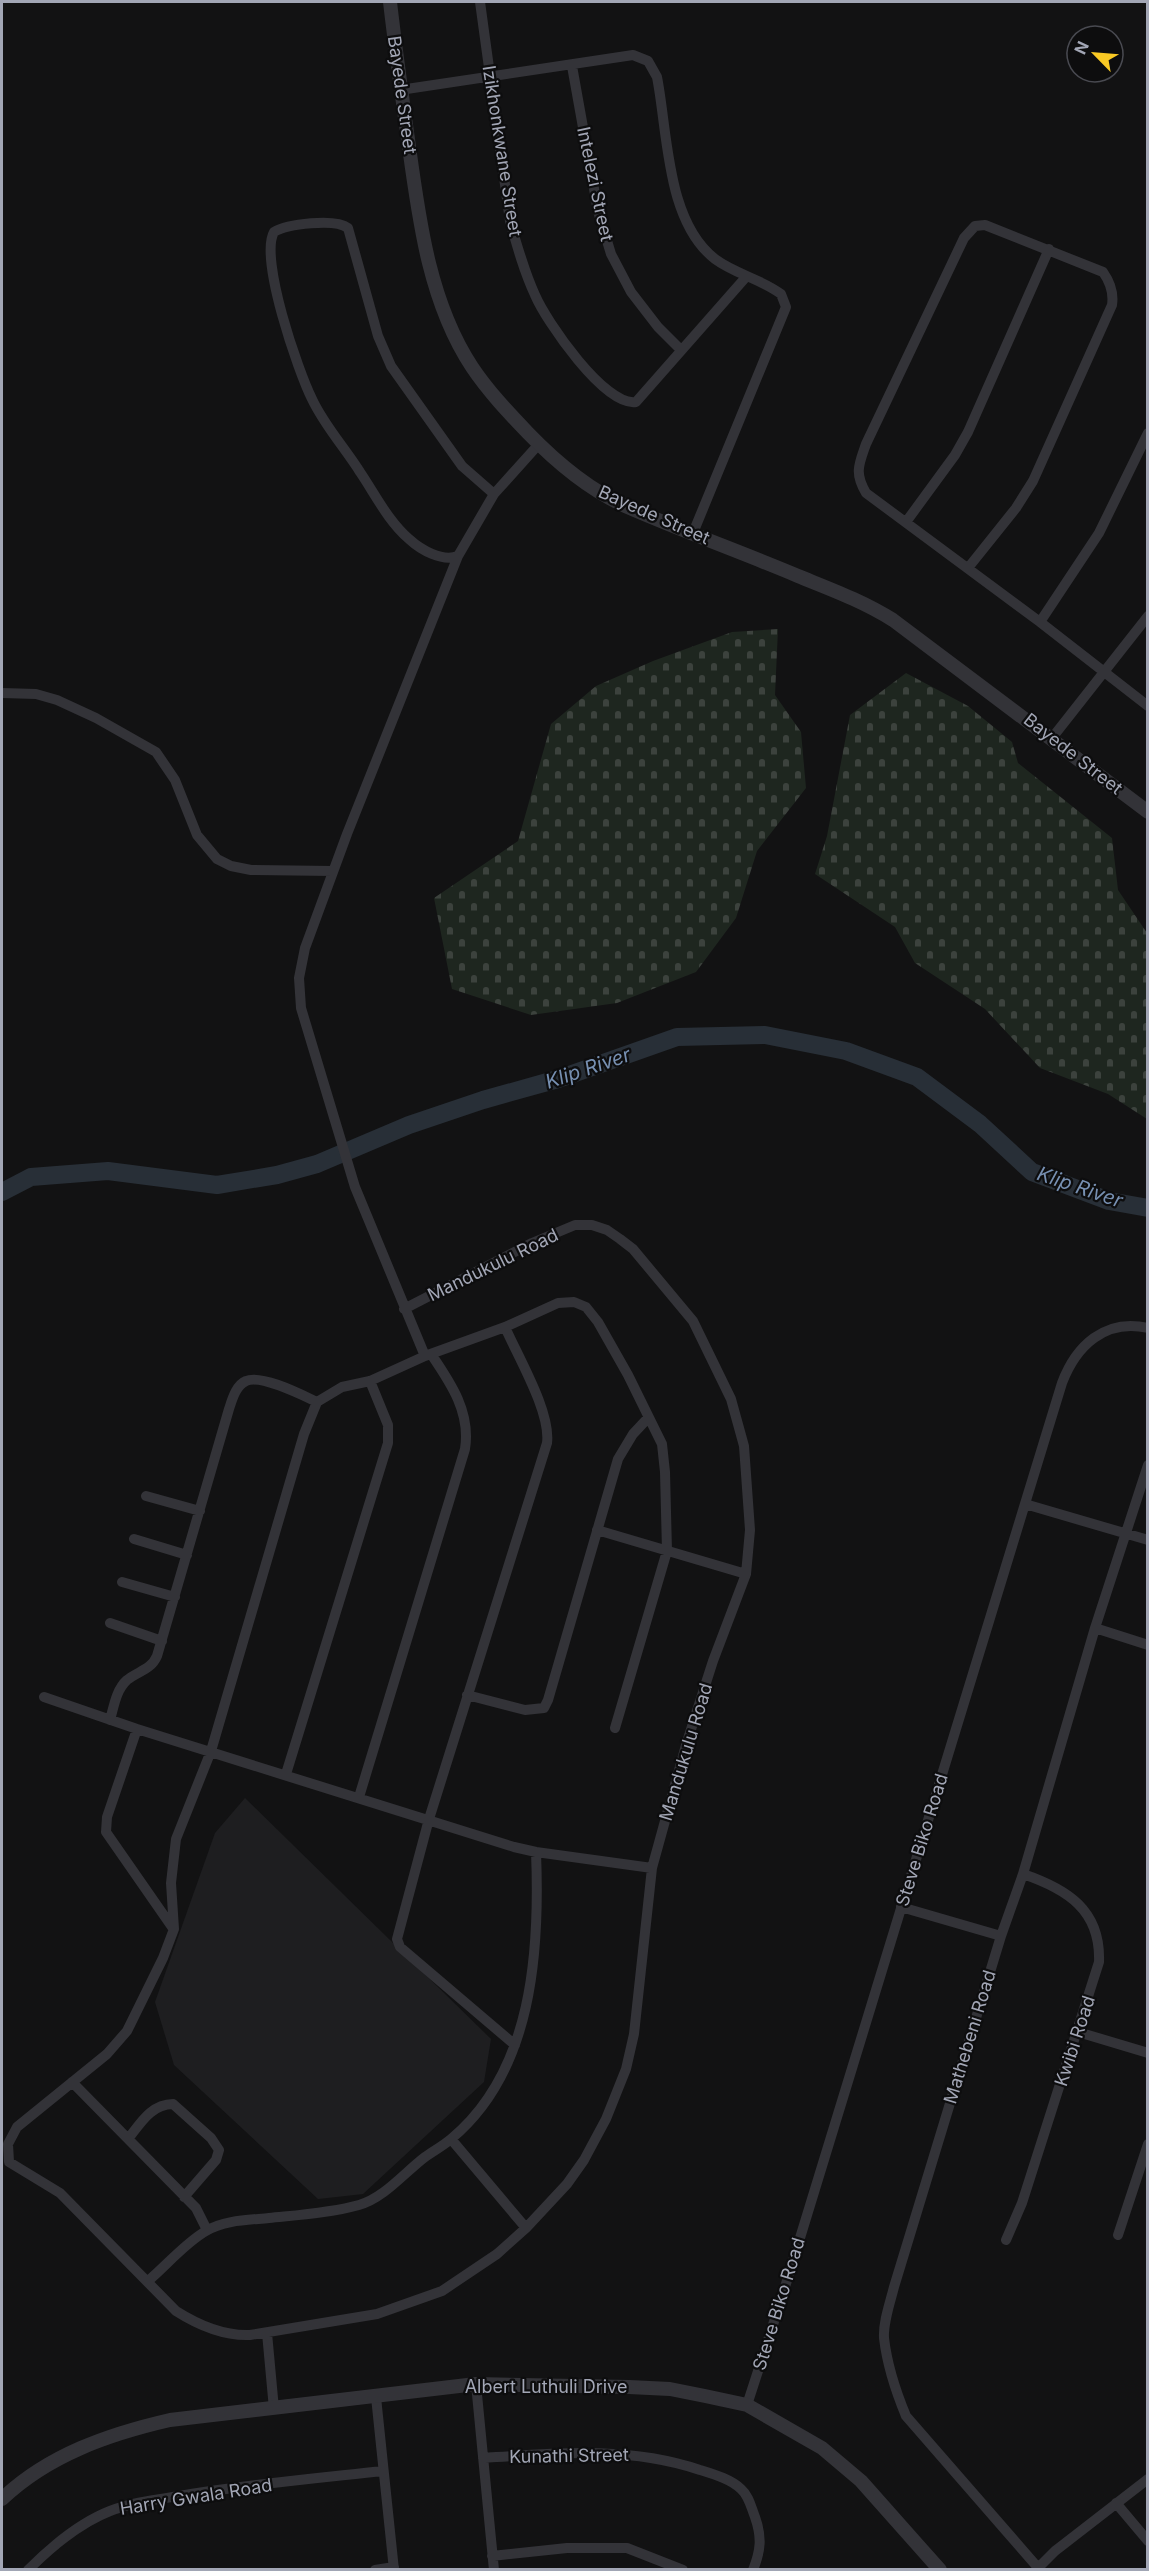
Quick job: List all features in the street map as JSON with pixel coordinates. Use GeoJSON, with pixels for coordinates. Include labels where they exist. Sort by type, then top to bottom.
{"type":"FeatureCollection","features":[{"type":"Feature","properties":{"kind":"street","name":"Bayede Street"},"geometry":{"type":"LineString","coordinates":[[390,2],[400,90],[425,243],[445,309],[472,366],[504,408],[573,475],[623,505],[812,581],[881,613],[1052,738],[1148,812]]}},
{"type":"Feature","properties":{"kind":"street","name":"Izikhonkwane Street"},"geometry":{"type":"LineString","coordinates":[[480,2],[510,220],[535,295],[545,314],[574,357],[605,388],[630,403],[639,400],[681,350]]}},
{"type":"Feature","properties":{"kind":"street"},"geometry":{"type":"LineString","coordinates":[[400,90],[572,66],[624,56],[639,56],[648,61],[657,77],[672,175],[684,216],[706,251],[746,277],[781,294],[785,301],[785,312],[693,533]]}},
{"type":"Feature","properties":{"kind":"street","name":"Intelezi Street"},"geometry":{"type":"LineString","coordinates":[[572,66],[597,211],[611,254],[631,292],[658,327],[681,350]]}},
{"type":"Feature","properties":{"kind":"street"},"geometry":{"type":"LineString","coordinates":[[458,556],[449,559],[440,557],[409,539],[381,504],[312,400],[279,303],[269,248],[274,232],[290,226],[316,224],[339,224],[348,228],[378,336],[391,366],[462,466],[494,494]]}},
{"type":"Feature","properties":{"kind":"street"},"geometry":{"type":"LineString","coordinates":[[968,568],[1016,508],[1033,481],[1113,305],[1112,288],[1103,272],[985,225],[975,226],[964,238],[866,444],[858,470],[859,480],[866,492],[1148,706]]}},
{"type":"Feature","properties":{"kind":"street"},"geometry":{"type":"LineString","coordinates":[[906,522],[955,455],[968,432],[1048,249]]}},
{"type":"Feature","properties":{"kind":"street"},"geometry":{"type":"LineString","coordinates":[[681,350],[746,277]]}},
{"type":"Feature","properties":{"kind":"street"},"geometry":{"type":"LineString","coordinates":[[1040,622],[1099,533],[1148,433]]}},
{"type":"Feature","properties":{"kind":"street"},"geometry":{"type":"LineString","coordinates":[[359,1797],[465,1449],[466,1430],[461,1406],[453,1389],[428,1355],[404,1309],[355,1187],[301,1008],[299,978],[305,948],[333,871],[458,556],[494,494],[539,444]]}},
{"type":"Feature","properties":{"kind":"street"},"geometry":{"type":"LineString","coordinates":[[1052,738],[1148,616]]}},
{"type":"Feature","properties":{"kind":"street"},"geometry":{"type":"LineString","coordinates":[[2,693],[36,694],[57,700],[96,718],[156,752],[175,780],[197,835],[217,859],[231,866],[252,870],[333,871]]}},
{"type":"Feature","properties":{"kind":"street","name":"Mandukulu Road"},"geometry":{"type":"LineString","coordinates":[[72,2082],[17,2127],[10,2136],[8,2144],[9,2162],[60,2193],[176,2311],[194,2323],[234,2335],[267,2333],[376,2314],[432,2296],[473,2272],[526,2228],[557,2196],[580,2166],[606,2119],[621,2085],[634,2034],[651,1868],[706,1682],[746,1574],[750,1530],[744,1446],[730,1399],[693,1321],[657,1276],[626,1244],[607,1230],[592,1225],[575,1225],[532,1243],[404,1309]]}},
{"type":"Feature","properties":{"kind":"street"},"geometry":{"type":"LineString","coordinates":[[207,2230],[196,2208],[72,2082],[107,2054],[127,2031],[145,1997],[174,1929],[171,1901],[176,1839],[211,1751],[303,1434],[317,1402],[342,1387],[370,1381],[428,1355],[505,1327],[558,1303],[571,1302],[582,1305],[598,1322],[662,1444],[667,1551],[615,1728]]}},
{"type":"Feature","properties":{"kind":"street","name":"Steve Biko Road"},"geometry":{"type":"LineString","coordinates":[[747,2405],[1062,1383],[1074,1357],[1089,1340],[1122,1326],[1148,1328]]}},
{"type":"Feature","properties":{"kind":"street"},"geometry":{"type":"LineString","coordinates":[[505,1327],[542,1408],[548,1433],[429,1819],[397,1942],[515,2045]]}},
{"type":"Feature","properties":{"kind":"street"},"geometry":{"type":"LineString","coordinates":[[110,1720],[122,1686],[131,1677],[152,1664],[162,1641],[234,1395],[243,1382],[252,1379],[261,1380],[317,1402]]}},
{"type":"Feature","properties":{"kind":"street"},"geometry":{"type":"LineString","coordinates":[[286,1774],[388,1443],[388,1425],[370,1381]]}},
{"type":"Feature","properties":{"kind":"street"},"geometry":{"type":"LineString","coordinates":[[467,1695],[525,1710],[543,1708],[548,1700],[618,1459],[633,1434],[648,1418]]}},
{"type":"Feature","properties":{"kind":"street","name":"Mathebeni Road"},"geometry":{"type":"LineString","coordinates":[[1038,2569],[906,2416],[898,2397],[884,2338],[894,2287],[1001,1936],[1023,1874],[1095,1628],[1148,1465]]}},
{"type":"Feature","properties":{"kind":"street"},"geometry":{"type":"LineString","coordinates":[[146,1496],[200,1511]]}},
{"type":"Feature","properties":{"kind":"street"},"geometry":{"type":"LineString","coordinates":[[1025,1504],[1148,1540]]}},
{"type":"Feature","properties":{"kind":"street"},"geometry":{"type":"LineString","coordinates":[[597,1530],[746,1574]]}},
{"type":"Feature","properties":{"kind":"street"},"geometry":{"type":"LineString","coordinates":[[134,1539],[187,1555]]}},
{"type":"Feature","properties":{"kind":"street"},"geometry":{"type":"LineString","coordinates":[[122,1582],[175,1597]]}},
{"type":"Feature","properties":{"kind":"street"},"geometry":{"type":"LineString","coordinates":[[110,1623],[162,1641]]}},
{"type":"Feature","properties":{"kind":"street"},"geometry":{"type":"LineString","coordinates":[[1095,1628],[1148,1645]]}},
{"type":"Feature","properties":{"kind":"street"},"geometry":{"type":"LineString","coordinates":[[44,1697],[137,1729],[474,1835],[536,1852],[651,1868]]}},
{"type":"Feature","properties":{"kind":"street"},"geometry":{"type":"LineString","coordinates":[[137,1729],[107,1816],[106,1832],[174,1929]]}},
{"type":"Feature","properties":{"kind":"street"},"geometry":{"type":"LineString","coordinates":[[148,2281],[207,2230],[245,2220],[323,2212],[361,2205],[374,2199],[452,2139],[494,2090],[515,2045],[523,2019],[532,1967],[537,1888],[536,1852]]}},
{"type":"Feature","properties":{"kind":"street","name":"Kwibi Road"},"geometry":{"type":"LineString","coordinates":[[1006,2240],[1022,2203],[1098,1971],[1098,1941],[1084,1911],[1070,1895],[1044,1881],[1023,1874]]}},
{"type":"Feature","properties":{"kind":"street"},"geometry":{"type":"LineString","coordinates":[[901,1907],[1001,1936]]}},
{"type":"Feature","properties":{"kind":"street"},"geometry":{"type":"LineString","coordinates":[[1078,2032],[1148,2053]]}},
{"type":"Feature","properties":{"kind":"street"},"geometry":{"type":"LineString","coordinates":[[128,2139],[152,2111],[164,2104],[173,2104],[217,2145],[219,2153],[216,2160],[184,2197]]}},
{"type":"Feature","properties":{"kind":"street"},"geometry":{"type":"LineString","coordinates":[[452,2139],[526,2228]]}},
{"type":"Feature","properties":{"kind":"street"},"geometry":{"type":"LineString","coordinates":[[1118,2235],[1148,2144]]}},
{"type":"Feature","properties":{"kind":"street"},"geometry":{"type":"LineString","coordinates":[[267,2333],[274,2409]]}},
{"type":"Feature","properties":{"kind":"street"},"geometry":{"type":"LineString","coordinates":[[476,2384],[494,2570]]}},
{"type":"Feature","properties":{"kind":"street","name":"Albert Luthuli Drive"},"geometry":{"type":"LineString","coordinates":[[2,2499],[45,2466],[84,2446],[126,2430],[170,2420],[476,2384],[670,2389],[747,2405],[822,2448],[845,2466],[906,2529],[940,2570]]}},
{"type":"Feature","properties":{"kind":"street"},"geometry":{"type":"LineString","coordinates":[[375,2570],[394,2568],[376,2397]]}},
{"type":"Feature","properties":{"kind":"street","name":"Kunathi Street"},"geometry":{"type":"LineString","coordinates":[[483,2458],[612,2453],[654,2457],[715,2475],[740,2487],[749,2499],[761,2538],[753,2570]]}},
{"type":"Feature","properties":{"kind":"street","name":"Harry Gwala Road"},"geometry":{"type":"LineString","coordinates":[[28,2570],[63,2539],[88,2522],[111,2511],[148,2501],[222,2489],[383,2471]]}},
{"type":"Feature","properties":{"kind":"street"},"geometry":{"type":"LineString","coordinates":[[1038,2569],[1055,2551],[1148,2479]]}},
{"type":"Feature","properties":{"kind":"street"},"geometry":{"type":"LineString","coordinates":[[1116,2503],[1148,2541]]}},
{"type":"Feature","properties":{"kind":"street"},"geometry":{"type":"LineString","coordinates":[[492,2556],[567,2548],[627,2548],[683,2570]]}},
{"type":"Feature","properties":{"kind":"shaded area"},"geometry":{"type":"Polygon","coordinates":[[[245,1798],[491,2039],[484,2082],[363,2194],[318,2199],[174,2065],[155,2002],[215,1833],[245,1798]]]}},
{"type":"Feature","properties":{"kind":"green space"},"geometry":{"type":"Polygon","coordinates":[[[778,629],[775,695],[801,732],[806,788],[757,851],[736,918],[696,972],[617,1003],[531,1015],[452,989],[434,898],[518,841],[551,724],[596,686],[653,661],[732,632],[778,629]]]}},
{"type":"Feature","properties":{"kind":"green space"},"geometry":{"type":"Polygon","coordinates":[[[906,673],[968,706],[1012,742],[1018,763],[1112,838],[1118,890],[1147,933],[1147,1119],[1108,1094],[1040,1068],[985,1009],[915,963],[895,927],[815,874],[827,836],[850,715],[906,673]]]}},
{"type":"Feature","properties":{"kind":"waterway","name":"Klip River"},"geometry":{"type":"LineString","coordinates":[[2,1192],[31,1177],[108,1171],[217,1185],[277,1175],[317,1164],[409,1125],[483,1100],[558,1079],[677,1037],[765,1035],[846,1051],[917,1077],[980,1124],[1032,1172],[1109,1201],[1148,1208]]}}]}
